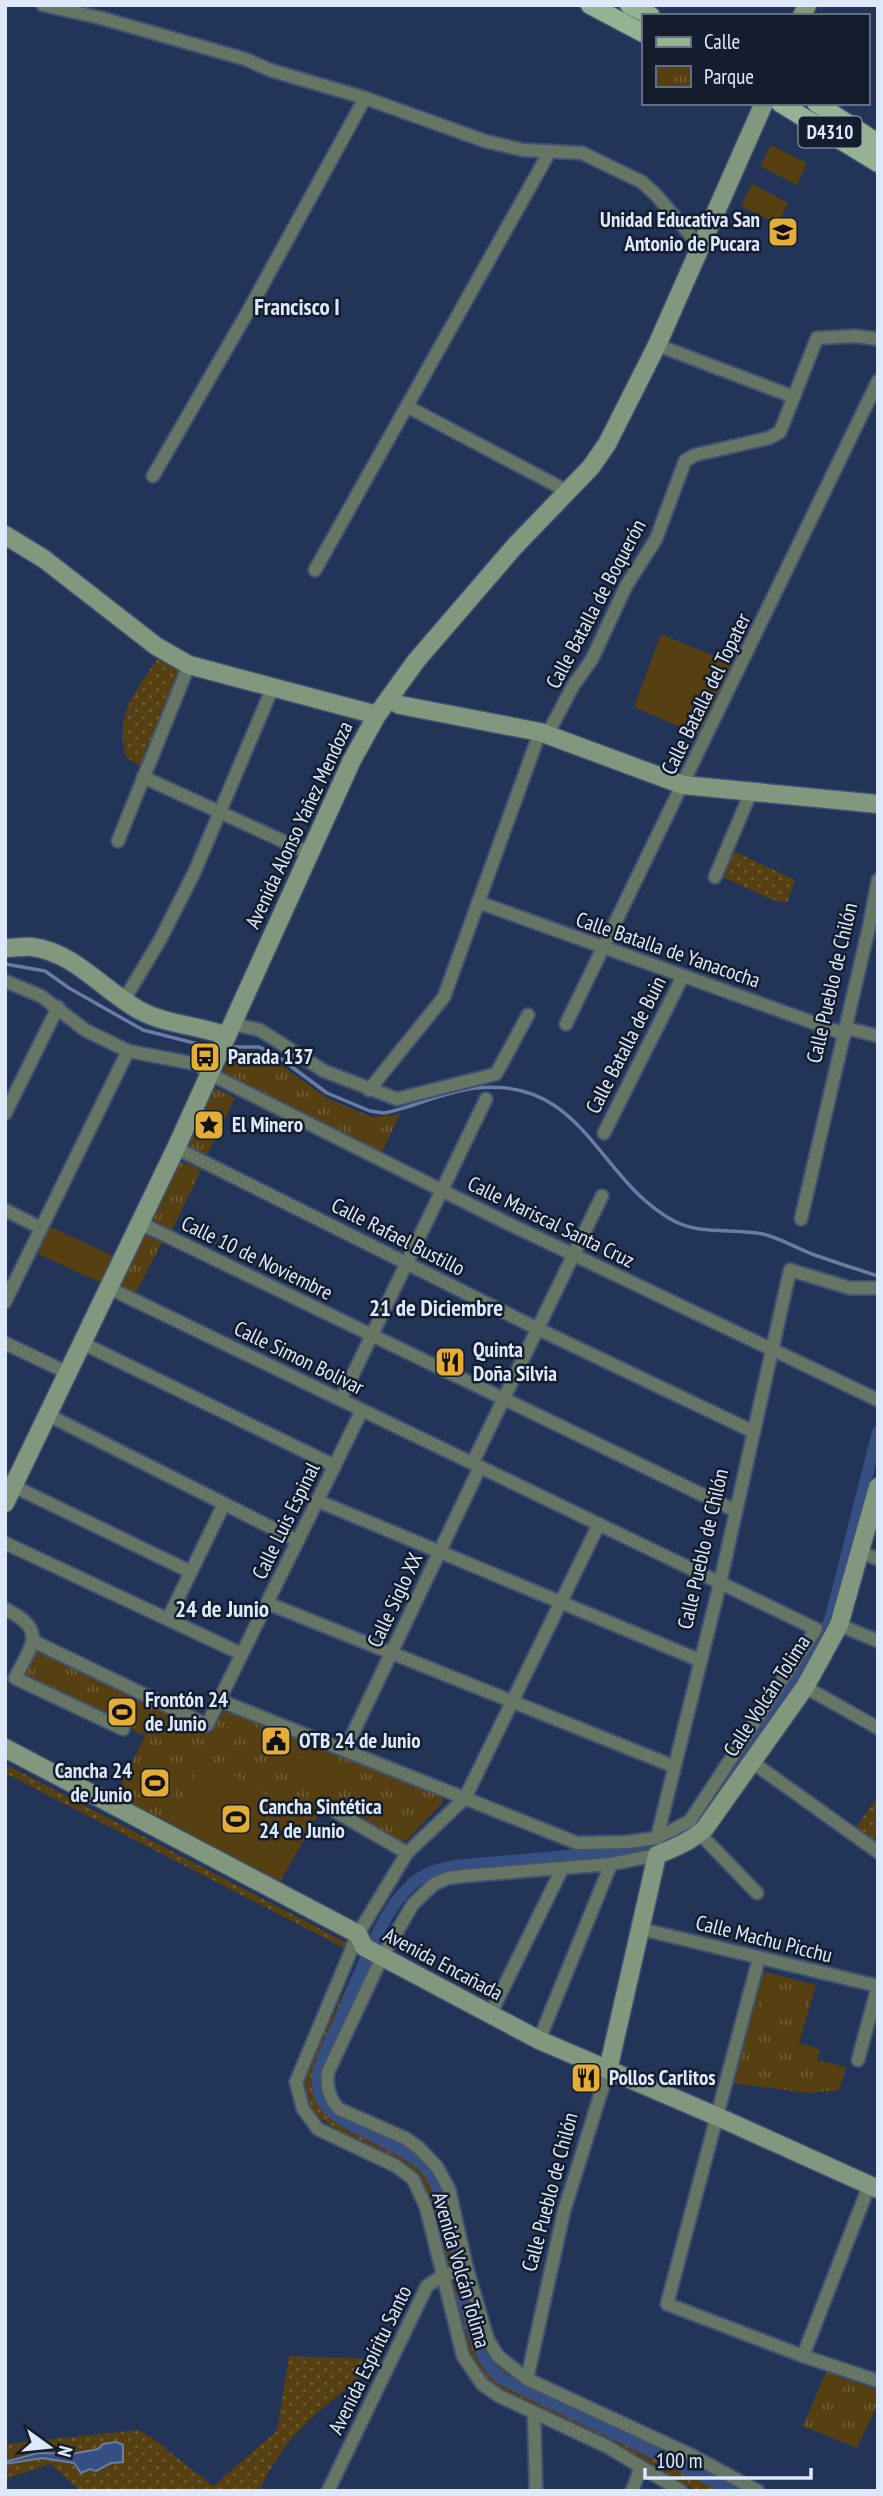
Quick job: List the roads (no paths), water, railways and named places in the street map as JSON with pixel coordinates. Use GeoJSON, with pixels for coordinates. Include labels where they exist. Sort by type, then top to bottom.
{"type":"FeatureCollection","features":[{"type":"Feature","properties":{"kind":"main road"},"geometry":{"type":"LineString","coordinates":[[590,5],[642,32]]}},
{"type":"Feature","properties":{"kind":"main road"},"geometry":{"type":"LineString","coordinates":[[629,5],[647,14]]}},
{"type":"Feature","properties":{"kind":"main road","name":"Avenida Alonso Yañez Mendoza"},"geometry":{"type":"LineString","coordinates":[[5,1503],[176,1148],[352,760],[377,716],[416,661],[566,491],[591,467],[607,444],[657,345],[763,105]]}},
{"type":"Feature","properties":{"kind":"main road","name":"D4310"},"geometry":{"type":"LineString","coordinates":[[783,105],[878,163]]}},
{"type":"Feature","properties":{"kind":"main road","name":"D4310"},"geometry":{"type":"LineString","coordinates":[[819,105],[878,143]]}},
{"type":"Feature","properties":{"kind":"main road"},"geometry":{"type":"LineString","coordinates":[[5,535],[44,559],[156,646],[189,665],[377,716]]}},
{"type":"Feature","properties":{"kind":"main road"},"geometry":{"type":"LineString","coordinates":[[389,699],[400,705],[544,733],[683,785],[878,804]]}},
{"type":"Feature","properties":{"kind":"main road"},"geometry":{"type":"LineString","coordinates":[[5,948],[32,947],[52,952],[68,959],[124,1000],[161,1020],[226,1039]]}},
{"type":"Feature","properties":{"kind":"main road","name":"Calle Volcán Tolima"},"geometry":{"type":"LineString","coordinates":[[657,1846],[699,1834],[805,1687],[839,1625],[878,1487]]}},
{"type":"Feature","properties":{"kind":"main road","name":"Avenida Encañada"},"geometry":{"type":"LineString","coordinates":[[5,1748],[539,2040],[873,2187]]}},
{"type":"Feature","properties":{"kind":"main road","name":"Calle Pueblo de Chilón"},"geometry":{"type":"LineString","coordinates":[[608,2070],[641,1929],[657,1846]]}},
{"type":"Feature","properties":{"kind":"street"},"geometry":{"type":"LineString","coordinates":[[43,5],[101,18],[245,59],[270,70],[365,98],[485,141],[523,150],[582,153],[642,182],[700,246]]}},
{"type":"Feature","properties":{"kind":"street"},"geometry":{"type":"LineString","coordinates":[[153,476],[246,315],[365,98]]}},
{"type":"Feature","properties":{"kind":"street"},"geometry":{"type":"LineString","coordinates":[[316,570],[550,151]]}},
{"type":"Feature","properties":{"kind":"street","name":"Calle Batalla de Boquerón"},"geometry":{"type":"LineString","coordinates":[[369,1090],[444,996],[544,733],[592,659],[626,586],[656,539],[685,461],[695,455],[775,436],[785,423],[817,338],[855,335],[878,339]]}},
{"type":"Feature","properties":{"kind":"street"},"geometry":{"type":"LineString","coordinates":[[657,345],[794,397]]}},
{"type":"Feature","properties":{"kind":"street","name":"Calle Batalla del Topater"},"geometry":{"type":"LineString","coordinates":[[566,1024],[878,381]]}},
{"type":"Feature","properties":{"kind":"street"},"geometry":{"type":"LineString","coordinates":[[408,407],[566,491]]}},
{"type":"Feature","properties":{"kind":"street"},"geometry":{"type":"LineString","coordinates":[[118,841],[189,665]]}},
{"type":"Feature","properties":{"kind":"street"},"geometry":{"type":"LineString","coordinates":[[124,1000],[160,940],[194,873],[272,689]]}},
{"type":"Feature","properties":{"kind":"street"},"geometry":{"type":"LineString","coordinates":[[143,777],[309,853]]}},
{"type":"Feature","properties":{"kind":"street"},"geometry":{"type":"LineString","coordinates":[[715,877],[751,792]]}},
{"type":"Feature","properties":{"kind":"street","name":"Calle Pueblo de Chilón"},"geometry":{"type":"LineString","coordinates":[[801,1219],[846,1031],[878,880]]}},
{"type":"Feature","properties":{"kind":"street","name":"Calle Batalla de Yanacocha"},"geometry":{"type":"LineString","coordinates":[[478,902],[604,949],[846,1031],[878,1036]]}},
{"type":"Feature","properties":{"kind":"street","name":"Calle Batalla de Buin"},"geometry":{"type":"LineString","coordinates":[[604,1133],[683,976]]}},
{"type":"Feature","properties":{"kind":"street","name":"Calle Mariscal Santa Cruz"},"geometry":{"type":"LineString","coordinates":[[5,981],[19,985],[58,1007],[86,1030],[128,1051],[197,1064],[210,1074],[573,1255],[878,1401]]}},
{"type":"Feature","properties":{"kind":"street"},"geometry":{"type":"LineString","coordinates":[[5,1114],[58,1007]]}},
{"type":"Feature","properties":{"kind":"street"},"geometry":{"type":"LineString","coordinates":[[226,1039],[260,1030],[324,1071],[397,1100],[496,1074],[528,1015]]}},
{"type":"Feature","properties":{"kind":"street"},"geometry":{"type":"LineString","coordinates":[[5,1302],[128,1051]]}},
{"type":"Feature","properties":{"kind":"street"},"geometry":{"type":"LineString","coordinates":[[341,1399],[486,1099]]}},
{"type":"Feature","properties":{"kind":"street","name":"Calle Rafael Bustillo"},"geometry":{"type":"LineString","coordinates":[[176,1148],[538,1329],[754,1432]]}},
{"type":"Feature","properties":{"kind":"street","name":"Calle Siglo XX"},"geometry":{"type":"LineString","coordinates":[[345,1750],[439,1552],[503,1399],[602,1196]]}},
{"type":"Feature","properties":{"kind":"street"},"geometry":{"type":"LineString","coordinates":[[5,1210],[41,1228]]}},
{"type":"Feature","properties":{"kind":"street","name":"Calle 10 de Noviembre"},"geometry":{"type":"LineString","coordinates":[[140,1223],[736,1511]]}},
{"type":"Feature","properties":{"kind":"street","name":"Calle Pueblo de Chilón"},"geometry":{"type":"LineString","coordinates":[[657,1846],[673,1766],[720,1583],[790,1270],[850,1288],[878,1288]]}},
{"type":"Feature","properties":{"kind":"street","name":"Calle Simon Bolivar"},"geometry":{"type":"LineString","coordinates":[[109,1288],[600,1524]]}},
{"type":"Feature","properties":{"kind":"street"},"geometry":{"type":"LineString","coordinates":[[5,1343],[68,1373]]}},
{"type":"Feature","properties":{"kind":"street"},"geometry":{"type":"LineString","coordinates":[[82,1343],[335,1466]]}},
{"type":"Feature","properties":{"kind":"street","name":"Calle Luis Espinal"},"geometry":{"type":"LineString","coordinates":[[33,1641],[207,1725],[362,1410]]}},
{"type":"Feature","properties":{"kind":"street"},"geometry":{"type":"LineString","coordinates":[[48,1415],[298,1541]]}},
{"type":"Feature","properties":{"kind":"street"},"geometry":{"type":"LineString","coordinates":[[13,1486],[191,1573]]}},
{"type":"Feature","properties":{"kind":"street"},"geometry":{"type":"LineString","coordinates":[[317,1501],[699,1660]]}},
{"type":"Feature","properties":{"kind":"street"},"geometry":{"type":"LineString","coordinates":[[168,1619],[224,1504]]}},
{"type":"Feature","properties":{"kind":"street"},"geometry":{"type":"LineString","coordinates":[[465,1798],[600,1524],[816,1629],[690,1821],[657,1846],[611,1864],[448,1878],[434,1884],[413,1903],[370,1948],[328,2072],[328,2093],[340,2109],[405,2138],[437,2167],[449,2189],[467,2269],[488,2340],[498,2356],[527,2379],[693,2456],[758,2491]]}},
{"type":"Feature","properties":{"kind":"street"},"geometry":{"type":"LineString","coordinates":[[5,1543],[242,1654]]}},
{"type":"Feature","properties":{"kind":"street"},"geometry":{"type":"LineString","coordinates":[[859,1552],[878,1559]]}},
{"type":"Feature","properties":{"kind":"street"},"geometry":{"type":"LineString","coordinates":[[267,1603],[673,1766]]}},
{"type":"Feature","properties":{"kind":"street"},"geometry":{"type":"LineString","coordinates":[[5,1609],[23,1617],[32,1629],[33,1641],[15,1678],[123,1729]]}},
{"type":"Feature","properties":{"kind":"street"},"geometry":{"type":"LineString","coordinates":[[839,1625],[878,1642]]}},
{"type":"Feature","properties":{"kind":"street"},"geometry":{"type":"LineString","coordinates":[[805,1687],[878,1728]]}},
{"type":"Feature","properties":{"kind":"street"},"geometry":{"type":"LineString","coordinates":[[220,1701],[577,1843],[627,1842],[657,1846]]}},
{"type":"Feature","properties":{"kind":"street"},"geometry":{"type":"LineString","coordinates":[[752,1762],[878,1852]]}},
{"type":"Feature","properties":{"kind":"street","name":"Avenida Volcán Tolima"},"geometry":{"type":"LineString","coordinates":[[465,1798],[407,1853],[370,1948],[296,2082],[303,2109],[318,2129],[396,2166],[413,2179],[426,2207],[463,2356],[482,2384],[499,2396],[608,2447],[681,2491]]}},
{"type":"Feature","properties":{"kind":"street"},"geometry":{"type":"LineString","coordinates":[[326,1806],[407,1853]]}},
{"type":"Feature","properties":{"kind":"street"},"geometry":{"type":"LineString","coordinates":[[699,1834],[757,1893]]}},
{"type":"Feature","properties":{"kind":"street"},"geometry":{"type":"LineString","coordinates":[[539,2040],[611,1864]]}},
{"type":"Feature","properties":{"kind":"street"},"geometry":{"type":"LineString","coordinates":[[490,2015],[562,1869]]}},
{"type":"Feature","properties":{"kind":"street","name":"Calle Machu Picchu"},"geometry":{"type":"LineString","coordinates":[[641,1929],[878,1986]]}},
{"type":"Feature","properties":{"kind":"street"},"geometry":{"type":"LineString","coordinates":[[759,1958],[667,2304],[803,2356],[878,2381]]}},
{"type":"Feature","properties":{"kind":"street"},"geometry":{"type":"LineString","coordinates":[[858,2060],[878,1986]]}},
{"type":"Feature","properties":{"kind":"street","name":"Calle Pueblo de Chilón"},"geometry":{"type":"LineString","coordinates":[[527,2379],[564,2211],[608,2070]]}},
{"type":"Feature","properties":{"kind":"street"},"geometry":{"type":"LineString","coordinates":[[803,2356],[873,2187]]}},
{"type":"Feature","properties":{"kind":"street","name":"Avenida Espíritu Santo"},"geometry":{"type":"LineString","coordinates":[[328,2491],[427,2286],[442,2276],[467,2269]]}},
{"type":"Feature","properties":{"kind":"street"},"geometry":{"type":"LineString","coordinates":[[534,2413],[536,2491]]}},
{"type":"Feature","properties":{"kind":"street"},"geometry":{"type":"LineString","coordinates":[[632,2491],[640,2467]]}},
{"type":"Feature","properties":{"kind":"water"},"geometry":{"type":"Polygon","coordinates":[[[116,2442],[123,2445],[123,2462],[111,2463],[96,2471],[90,2469],[81,2473],[74,2463],[42,2458],[5,2464],[38,2453],[72,2454],[116,2442]]]}},
{"type":"Feature","properties":{"kind":"waterway"},"geometry":{"type":"LineString","coordinates":[[5,964],[45,971],[69,988],[143,1030],[215,1046]]}},
{"type":"Feature","properties":{"kind":"waterway"},"geometry":{"type":"LineString","coordinates":[[230,1047],[259,1047],[273,1053],[327,1093],[370,1111],[384,1113],[453,1092],[476,1088],[513,1089],[542,1098],[566,1114],[648,1203],[674,1221],[706,1230],[763,1234],[878,1276]]}},
{"type":"Feature","properties":{"kind":"waterway"},"geometry":{"type":"LineString","coordinates":[[703,1817],[822,1641],[831,1617],[878,1432]]}},
{"type":"Feature","properties":{"kind":"waterway"},"geometry":{"type":"LineString","coordinates":[[454,2247],[442,2201],[431,2175],[406,2153],[339,2117],[327,2107],[319,2093],[318,2076],[323,2057],[378,1932],[408,1888],[418,1879],[436,1871],[455,1866],[634,1850],[652,1847],[679,1837]]}},
{"type":"Feature","properties":{"kind":"waterway"},"geometry":{"type":"LineString","coordinates":[[463,2297],[481,2352],[502,2379],[733,2491]]}},
{"type":"Feature","properties":{"kind":"place","name":"Unidad Educativa San Antonio de Pucara"},"geometry":{"type":"Point","coordinates":[783,232]}},
{"type":"Feature","properties":{"kind":"place","name":"Parada 137"},"geometry":{"type":"Point","coordinates":[205,1057]}},
{"type":"Feature","properties":{"kind":"place","name":"El Minero"},"geometry":{"type":"Point","coordinates":[209,1125]}},
{"type":"Feature","properties":{"kind":"place","name":"Quinta Doña Silvia"},"geometry":{"type":"Point","coordinates":[450,1362]}},
{"type":"Feature","properties":{"kind":"place","name":"Frontón 24 de Junio"},"geometry":{"type":"Point","coordinates":[122,1712]}},
{"type":"Feature","properties":{"kind":"place","name":"OTB 24 de Junio"},"geometry":{"type":"Point","coordinates":[276,1741]}},
{"type":"Feature","properties":{"kind":"place","name":"Cancha 24 de Junio"},"geometry":{"type":"Point","coordinates":[155,1783]}},
{"type":"Feature","properties":{"kind":"place","name":"Cancha Sintética 24 de Junio"},"geometry":{"type":"Point","coordinates":[236,1819]}},
{"type":"Feature","properties":{"kind":"place","name":"Pollos Carlitos"},"geometry":{"type":"Point","coordinates":[586,2078]}},
{"type":"Feature","properties":{"kind":"district","name":"Francisco I"},"geometry":{"type":"Point","coordinates":[297,307]}},
{"type":"Feature","properties":{"kind":"district","name":"21 de Diciembre"},"geometry":{"type":"Point","coordinates":[436,1308]}},
{"type":"Feature","properties":{"kind":"district","name":"24 de Junio"},"geometry":{"type":"Point","coordinates":[222,1609]}}]}
